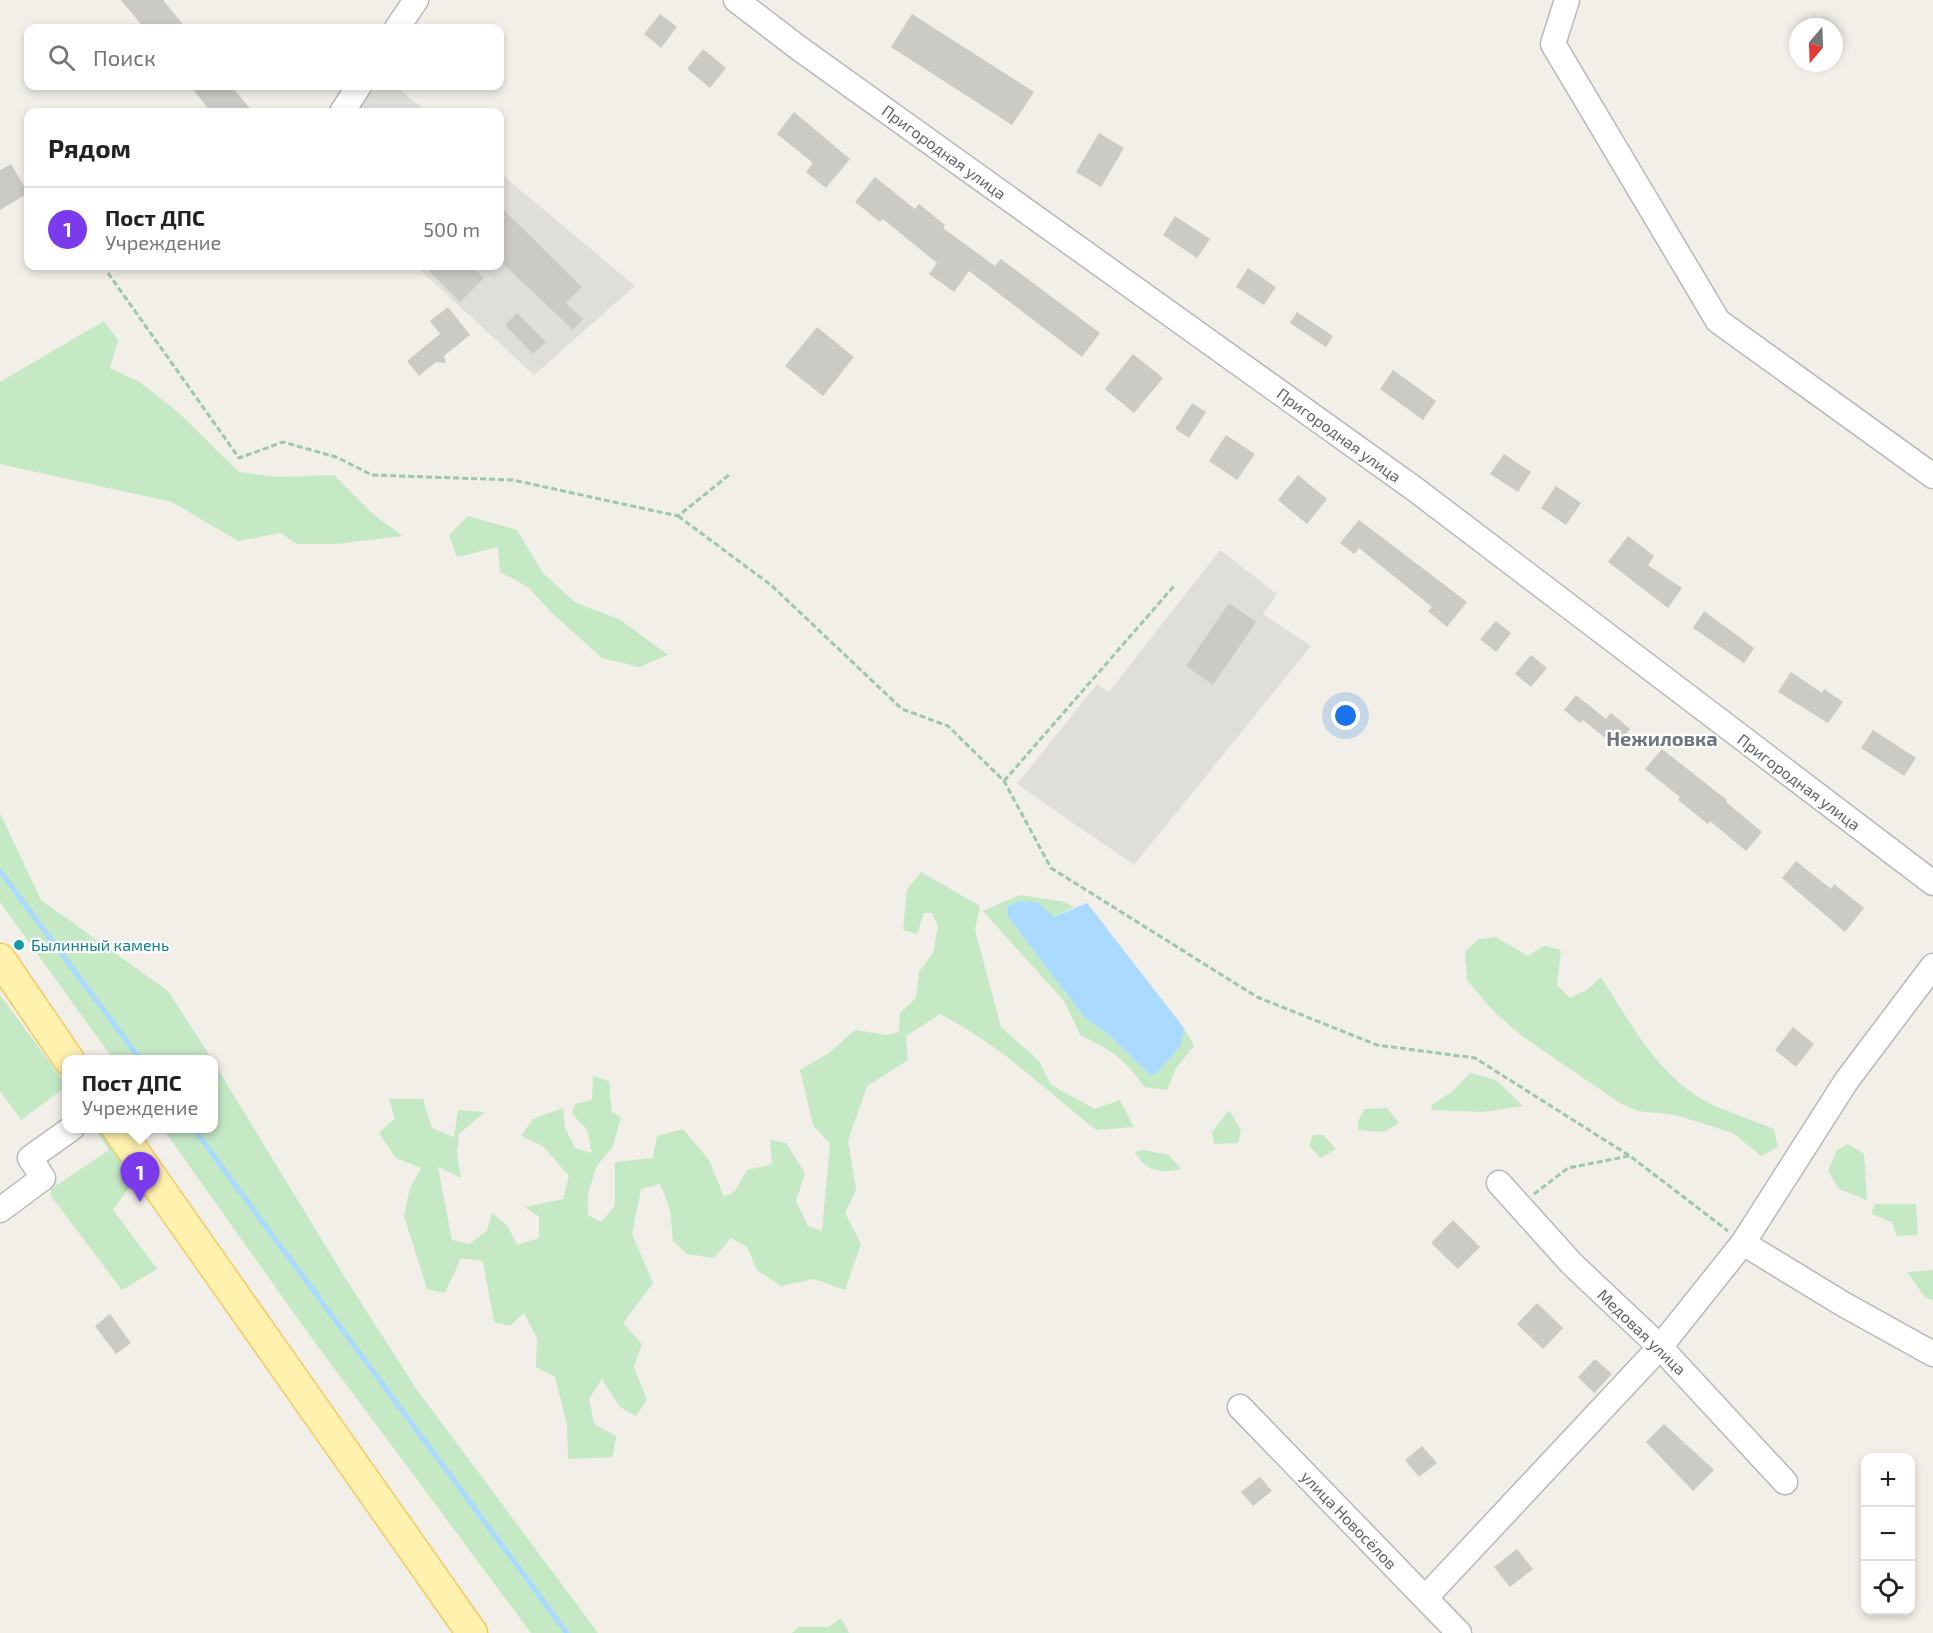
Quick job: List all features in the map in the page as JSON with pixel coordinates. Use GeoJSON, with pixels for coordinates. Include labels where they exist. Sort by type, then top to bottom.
{"type":"FeatureCollection","features":[{"type":"Feature","properties":{"kind":"main road"},"geometry":{"type":"LineString","coordinates":[[0,959],[66,1055]]}},
{"type":"Feature","properties":{"kind":"main road"},"geometry":{"type":"LineString","coordinates":[[121,1133],[472,1633]]}},
{"type":"Feature","properties":{"kind":"street"},"geometry":{"type":"LineString","coordinates":[[400,24],[416,0]]}},
{"type":"Feature","properties":{"kind":"street","name":"Пригородная улица"},"geometry":{"type":"LineString","coordinates":[[736,0],[819,63],[1416,490],[1933,883]]}},
{"type":"Feature","properties":{"kind":"street"},"geometry":{"type":"LineString","coordinates":[[1567,0],[1553,44],[1718,321],[1933,476]]}},
{"type":"Feature","properties":{"kind":"street"},"geometry":{"type":"LineString","coordinates":[[345,108],[356,90]]}},
{"type":"Feature","properties":{"kind":"street"},"geometry":{"type":"LineString","coordinates":[[1425,1599],[1660,1347],[1743,1242],[1847,1080],[1933,966]]}},
{"type":"Feature","properties":{"kind":"street"},"geometry":{"type":"LineString","coordinates":[[0,1210],[43,1178],[30,1158],[65,1133]]}},
{"type":"Feature","properties":{"kind":"street","name":"Медовая улица"},"geometry":{"type":"LineString","coordinates":[[1498,1183],[1572,1264],[1660,1347],[1785,1482]]}},
{"type":"Feature","properties":{"kind":"street"},"geometry":{"type":"LineString","coordinates":[[1743,1242],[1843,1304],[1933,1354]]}},
{"type":"Feature","properties":{"kind":"street","name":"улица Новосёлов"},"geometry":{"type":"LineString","coordinates":[[1240,1407],[1459,1633]]}},
{"type":"Feature","properties":{"kind":"path"},"geometry":{"type":"LineString","coordinates":[[108,273],[239,458],[283,442],[336,457],[372,475],[513,480],[678,516],[771,585],[902,709],[948,726],[1004,781],[1051,868],[1257,997],[1377,1045],[1475,1058],[1630,1156],[1743,1242]]}},
{"type":"Feature","properties":{"kind":"path"},"geometry":{"type":"LineString","coordinates":[[678,516],[729,475]]}},
{"type":"Feature","properties":{"kind":"path"},"geometry":{"type":"LineString","coordinates":[[1004,781],[1174,586]]}},
{"type":"Feature","properties":{"kind":"path"},"geometry":{"type":"LineString","coordinates":[[1519,1206],[1568,1168],[1630,1156]]}},
{"type":"Feature","properties":{"kind":"shaded area"},"geometry":{"type":"Polygon","coordinates":[[[366,90],[400,90],[422,108],[354,108],[366,90]]]}},
{"type":"Feature","properties":{"kind":"shaded area"},"geometry":{"type":"Polygon","coordinates":[[[504,176],[635,286],[534,375],[420,270],[504,270],[504,176]]]}},
{"type":"Feature","properties":{"kind":"shaded area"},"geometry":{"type":"Polygon","coordinates":[[[1220,550],[1277,594],[1263,614],[1311,646],[1134,865],[1017,784],[1097,684],[1109,692],[1220,550]]]}},
{"type":"Feature","properties":{"kind":"green space"},"geometry":{"type":"Polygon","coordinates":[[[104,321],[118,340],[110,368],[140,382],[180,414],[239,472],[276,477],[334,475],[375,516],[403,536],[336,544],[297,544],[280,533],[238,541],[172,502],[0,464],[0,382],[104,321]]]}},
{"type":"Feature","properties":{"kind":"green space"},"geometry":{"type":"Polygon","coordinates":[[[468,516],[517,530],[543,573],[576,603],[619,619],[668,655],[639,667],[602,658],[552,613],[528,587],[500,572],[498,547],[457,557],[449,535],[468,516]]]}},
{"type":"Feature","properties":{"kind":"green space"},"geometry":{"type":"Polygon","coordinates":[[[0,813],[41,900],[168,991],[209,1055],[110,1055],[0,902],[0,813]]]}},
{"type":"Feature","properties":{"kind":"green space"},"geometry":{"type":"Polygon","coordinates":[[[921,872],[980,906],[975,930],[1001,1027],[1039,1061],[1051,1085],[1095,1109],[1120,1100],[1134,1127],[1096,1130],[1002,1053],[940,1014],[906,1036],[908,1060],[867,1086],[848,1141],[856,1190],[845,1213],[861,1244],[845,1290],[814,1279],[781,1286],[757,1270],[747,1247],[731,1238],[714,1258],[687,1254],[673,1241],[670,1209],[660,1184],[641,1189],[632,1234],[653,1283],[623,1323],[642,1344],[634,1367],[647,1400],[636,1416],[620,1407],[602,1379],[589,1399],[594,1424],[616,1436],[613,1457],[568,1459],[567,1425],[555,1377],[536,1367],[537,1338],[524,1313],[510,1326],[494,1322],[483,1261],[461,1258],[445,1293],[427,1289],[404,1216],[410,1188],[421,1168],[396,1158],[379,1133],[395,1118],[389,1099],[423,1099],[432,1128],[454,1137],[458,1110],[485,1112],[459,1134],[457,1153],[461,1178],[438,1167],[452,1240],[469,1244],[487,1231],[492,1213],[507,1225],[517,1245],[539,1238],[539,1217],[525,1207],[563,1199],[569,1176],[543,1146],[521,1136],[533,1119],[563,1108],[565,1127],[575,1148],[592,1153],[587,1130],[572,1114],[575,1104],[592,1100],[593,1076],[609,1081],[612,1112],[621,1117],[613,1146],[596,1167],[588,1194],[588,1215],[601,1222],[615,1206],[615,1162],[653,1158],[657,1136],[683,1129],[709,1160],[724,1197],[735,1191],[747,1170],[772,1164],[770,1140],[786,1143],[805,1173],[796,1201],[808,1226],[822,1231],[830,1144],[813,1125],[800,1070],[829,1053],[855,1030],[887,1035],[899,1032],[900,1013],[916,998],[919,972],[933,953],[938,926],[932,913],[924,913],[917,934],[903,930],[907,890],[921,872]]]}},
{"type":"Feature","properties":{"kind":"green space"},"geometry":{"type":"Polygon","coordinates":[[[1020,895],[1065,902],[1074,907],[1054,917],[1007,907],[1008,917],[1085,1018],[1108,1034],[1149,1074],[1156,1074],[1180,1045],[1184,1028],[1194,1046],[1176,1068],[1167,1090],[1144,1087],[1117,1056],[1081,1036],[1064,1001],[983,911],[1020,895]]]}},
{"type":"Feature","properties":{"kind":"green space"},"geometry":{"type":"Polygon","coordinates":[[[1496,937],[1528,956],[1544,946],[1561,950],[1557,985],[1570,998],[1587,990],[1601,977],[1646,1046],[1673,1077],[1705,1101],[1774,1129],[1778,1147],[1761,1156],[1733,1133],[1676,1115],[1638,1111],[1620,1103],[1522,1036],[1494,1012],[1467,980],[1465,952],[1478,939],[1496,937]]]}},
{"type":"Feature","properties":{"kind":"green space"},"geometry":{"type":"Polygon","coordinates":[[[0,995],[62,1079],[62,1090],[21,1120],[0,1091],[0,995]]]}},
{"type":"Feature","properties":{"kind":"green space"},"geometry":{"type":"Polygon","coordinates":[[[218,1070],[344,1276],[417,1390],[598,1633],[531,1633],[308,1333],[166,1133],[218,1133],[218,1070]]]}},
{"type":"Feature","properties":{"kind":"green space"},"geometry":{"type":"Polygon","coordinates":[[[1470,1073],[1496,1080],[1523,1106],[1483,1112],[1431,1110],[1432,1105],[1454,1090],[1470,1073]]]}},
{"type":"Feature","properties":{"kind":"green space"},"geometry":{"type":"Polygon","coordinates":[[[1387,1108],[1399,1123],[1384,1132],[1358,1130],[1358,1121],[1364,1109],[1387,1108]]]}},
{"type":"Feature","properties":{"kind":"green space"},"geometry":{"type":"Polygon","coordinates":[[[1229,1110],[1241,1130],[1238,1143],[1214,1144],[1212,1132],[1229,1110]]]}},
{"type":"Feature","properties":{"kind":"green space"},"geometry":{"type":"Polygon","coordinates":[[[98,1133],[104,1133],[135,1179],[113,1210],[157,1269],[122,1290],[51,1196],[51,1189],[109,1150],[98,1133]]]}},
{"type":"Feature","properties":{"kind":"green space"},"geometry":{"type":"Polygon","coordinates":[[[1313,1135],[1323,1135],[1336,1149],[1321,1158],[1309,1146],[1313,1135]]]}},
{"type":"Feature","properties":{"kind":"green space"},"geometry":{"type":"Polygon","coordinates":[[[1848,1144],[1864,1154],[1867,1200],[1839,1189],[1828,1171],[1837,1150],[1848,1144]]]}},
{"type":"Feature","properties":{"kind":"green space"},"geometry":{"type":"Polygon","coordinates":[[[1144,1150],[1169,1155],[1181,1169],[1160,1171],[1148,1167],[1135,1152],[1144,1150]]]}},
{"type":"Feature","properties":{"kind":"green space"},"geometry":{"type":"Polygon","coordinates":[[[1875,1204],[1916,1204],[1918,1235],[1897,1236],[1892,1222],[1871,1214],[1875,1204]]]}},
{"type":"Feature","properties":{"kind":"green space"},"geometry":{"type":"Polygon","coordinates":[[[1933,1270],[1933,1301],[1925,1297],[1907,1272],[1933,1270]]]}},
{"type":"Feature","properties":{"kind":"green space"},"geometry":{"type":"Polygon","coordinates":[[[841,1618],[849,1633],[792,1633],[798,1627],[828,1627],[841,1618]]]}},
{"type":"Feature","properties":{"kind":"water"},"geometry":{"type":"Polygon","coordinates":[[[1019,901],[1037,902],[1054,917],[1087,903],[1184,1028],[1181,1045],[1156,1074],[1149,1074],[1108,1034],[1085,1018],[1008,917],[1007,906],[1019,901]]]}},
{"type":"Feature","properties":{"kind":"building"},"geometry":{"type":"Polygon","coordinates":[[[121,0],[163,0],[183,24],[141,24],[121,0]]]}},
{"type":"Feature","properties":{"kind":"building"},"geometry":{"type":"Polygon","coordinates":[[[660,14],[677,27],[661,48],[644,34],[660,14]]]}},
{"type":"Feature","properties":{"kind":"building"},"geometry":{"type":"Polygon","coordinates":[[[912,14],[1034,92],[1012,125],[891,47],[912,14]]]}},
{"type":"Feature","properties":{"kind":"building"},"geometry":{"type":"Polygon","coordinates":[[[703,49],[726,68],[710,88],[687,69],[703,49]]]}},
{"type":"Feature","properties":{"kind":"building"},"geometry":{"type":"Polygon","coordinates":[[[193,90],[234,90],[250,108],[208,108],[193,90]]]}},
{"type":"Feature","properties":{"kind":"building"},"geometry":{"type":"Polygon","coordinates":[[[794,112],[850,159],[826,188],[806,172],[813,163],[777,134],[794,112]]]}},
{"type":"Feature","properties":{"kind":"building"},"geometry":{"type":"Polygon","coordinates":[[[1099,133],[1124,148],[1101,187],[1076,172],[1099,133]]]}},
{"type":"Feature","properties":{"kind":"building"},"geometry":{"type":"Polygon","coordinates":[[[11,164],[24,186],[24,195],[0,210],[0,170],[11,164]]]}},
{"type":"Feature","properties":{"kind":"building"},"geometry":{"type":"Polygon","coordinates":[[[875,177],[915,209],[919,204],[945,225],[943,228],[995,266],[1001,259],[1100,333],[1082,357],[969,271],[954,292],[929,274],[937,263],[883,219],[880,222],[855,202],[875,177]]]}},
{"type":"Feature","properties":{"kind":"building"},"geometry":{"type":"Polygon","coordinates":[[[504,210],[582,287],[566,303],[583,319],[573,330],[504,265],[504,210]]]}},
{"type":"Feature","properties":{"kind":"building"},"geometry":{"type":"Polygon","coordinates":[[[1175,216],[1210,239],[1197,258],[1163,235],[1175,216]]]}},
{"type":"Feature","properties":{"kind":"building"},"geometry":{"type":"Polygon","coordinates":[[[1248,268],[1276,287],[1264,305],[1236,287],[1248,268]]]}},
{"type":"Feature","properties":{"kind":"building"},"geometry":{"type":"Polygon","coordinates":[[[428,270],[476,270],[484,278],[460,302],[428,270]]]}},
{"type":"Feature","properties":{"kind":"building"},"geometry":{"type":"Polygon","coordinates":[[[448,307],[470,335],[444,356],[446,363],[436,362],[419,376],[407,361],[440,334],[430,321],[448,307]]]}},
{"type":"Feature","properties":{"kind":"building"},"geometry":{"type":"Polygon","coordinates":[[[1297,312],[1333,336],[1326,347],[1290,323],[1297,312]]]}},
{"type":"Feature","properties":{"kind":"building"},"geometry":{"type":"Polygon","coordinates":[[[517,313],[546,342],[533,354],[505,325],[517,313]]]}},
{"type":"Feature","properties":{"kind":"building"},"geometry":{"type":"Polygon","coordinates":[[[817,327],[854,357],[823,396],[785,366],[817,327]]]}},
{"type":"Feature","properties":{"kind":"building"},"geometry":{"type":"Polygon","coordinates":[[[1133,354],[1163,378],[1134,413],[1105,389],[1133,354]]]}},
{"type":"Feature","properties":{"kind":"building"},"geometry":{"type":"Polygon","coordinates":[[[1393,370],[1436,401],[1423,420],[1380,389],[1393,370]]]}},
{"type":"Feature","properties":{"kind":"building"},"geometry":{"type":"Polygon","coordinates":[[[1192,403],[1206,412],[1189,438],[1175,429],[1192,403]]]}},
{"type":"Feature","properties":{"kind":"building"},"geometry":{"type":"Polygon","coordinates":[[[1226,435],[1255,454],[1237,480],[1209,461],[1226,435]]]}},
{"type":"Feature","properties":{"kind":"building"},"geometry":{"type":"Polygon","coordinates":[[[1504,454],[1531,472],[1518,492],[1490,474],[1504,454]]]}},
{"type":"Feature","properties":{"kind":"building"},"geometry":{"type":"Polygon","coordinates":[[[1298,475],[1327,499],[1307,524],[1278,500],[1298,475]]]}},
{"type":"Feature","properties":{"kind":"building"},"geometry":{"type":"Polygon","coordinates":[[[1556,486],[1581,503],[1566,525],[1541,508],[1556,486]]]}},
{"type":"Feature","properties":{"kind":"building"},"geometry":{"type":"Polygon","coordinates":[[[1359,520],[1467,602],[1447,627],[1428,611],[1432,607],[1359,548],[1354,554],[1340,543],[1359,520]]]}},
{"type":"Feature","properties":{"kind":"building"},"geometry":{"type":"Polygon","coordinates":[[[1628,536],[1654,556],[1648,565],[1682,588],[1668,608],[1608,562],[1628,536]]]}},
{"type":"Feature","properties":{"kind":"building"},"geometry":{"type":"Polygon","coordinates":[[[1229,603],[1256,622],[1213,685],[1186,666],[1229,603]]]}},
{"type":"Feature","properties":{"kind":"building"},"geometry":{"type":"Polygon","coordinates":[[[1704,611],[1754,648],[1744,663],[1693,628],[1704,611]]]}},
{"type":"Feature","properties":{"kind":"building"},"geometry":{"type":"Polygon","coordinates":[[[1496,621],[1511,633],[1496,652],[1480,639],[1496,621]]]}},
{"type":"Feature","properties":{"kind":"building"},"geometry":{"type":"Polygon","coordinates":[[[1531,655],[1547,668],[1531,687],[1515,674],[1531,655]]]}},
{"type":"Feature","properties":{"kind":"building"},"geometry":{"type":"Polygon","coordinates":[[[1791,672],[1822,693],[1824,689],[1843,702],[1828,723],[1778,692],[1791,672]]]}},
{"type":"Feature","properties":{"kind":"building"},"geometry":{"type":"Polygon","coordinates":[[[1576,695],[1606,719],[1611,713],[1630,729],[1616,747],[1583,720],[1580,723],[1564,710],[1576,695]]]}},
{"type":"Feature","properties":{"kind":"building"},"geometry":{"type":"Polygon","coordinates":[[[1873,730],[1916,758],[1904,776],[1861,748],[1873,730]]]}},
{"type":"Feature","properties":{"kind":"building"},"geometry":{"type":"Polygon","coordinates":[[[1662,749],[1727,800],[1726,802],[1762,832],[1746,851],[1710,821],[1708,824],[1678,800],[1680,797],[1645,769],[1662,749]]]}},
{"type":"Feature","properties":{"kind":"building"},"geometry":{"type":"Polygon","coordinates":[[[1796,861],[1831,889],[1834,884],[1864,908],[1845,932],[1782,878],[1796,861]]]}},
{"type":"Feature","properties":{"kind":"building"},"geometry":{"type":"Polygon","coordinates":[[[1793,1027],[1814,1044],[1796,1067],[1775,1050],[1793,1027]]]}},
{"type":"Feature","properties":{"kind":"building"},"geometry":{"type":"Polygon","coordinates":[[[1453,1220],[1480,1247],[1458,1269],[1431,1243],[1453,1220]]]}},
{"type":"Feature","properties":{"kind":"building"},"geometry":{"type":"Polygon","coordinates":[[[1537,1303],[1563,1328],[1543,1349],[1517,1324],[1537,1303]]]}},
{"type":"Feature","properties":{"kind":"building"},"geometry":{"type":"Polygon","coordinates":[[[110,1314],[131,1343],[116,1354],[95,1326],[110,1314]]]}},
{"type":"Feature","properties":{"kind":"building"},"geometry":{"type":"Polygon","coordinates":[[[1595,1359],[1612,1374],[1594,1393],[1578,1377],[1595,1359]]]}},
{"type":"Feature","properties":{"kind":"building"},"geometry":{"type":"Polygon","coordinates":[[[1664,1424],[1714,1470],[1693,1491],[1646,1442],[1664,1424]]]}},
{"type":"Feature","properties":{"kind":"building"},"geometry":{"type":"Polygon","coordinates":[[[1422,1446],[1437,1463],[1419,1477],[1405,1460],[1422,1446]]]}},
{"type":"Feature","properties":{"kind":"building"},"geometry":{"type":"Polygon","coordinates":[[[1260,1477],[1272,1491],[1253,1506],[1241,1492],[1260,1477]]]}},
{"type":"Feature","properties":{"kind":"building"},"geometry":{"type":"Polygon","coordinates":[[[1517,1549],[1533,1569],[1510,1587],[1494,1567],[1517,1549]]]}},
{"type":"Feature","properties":{"kind":"waterway"},"geometry":{"type":"LineString","coordinates":[[0,871],[137,1055]]}},
{"type":"Feature","properties":{"kind":"waterway"},"geometry":{"type":"LineString","coordinates":[[197,1133],[567,1633]]}},
{"type":"Feature","properties":{"kind":"place","name":"Былинный камень"},"geometry":{"type":"Point","coordinates":[19,945]}},
{"type":"Feature","properties":{"kind":"place","name":"Пост ДПС"},"geometry":{"type":"Point","coordinates":[140,1202]}},
{"type":"Feature","properties":{"kind":"district","name":"Нежиловка"},"geometry":{"type":"Point","coordinates":[1662,739]}}]}
